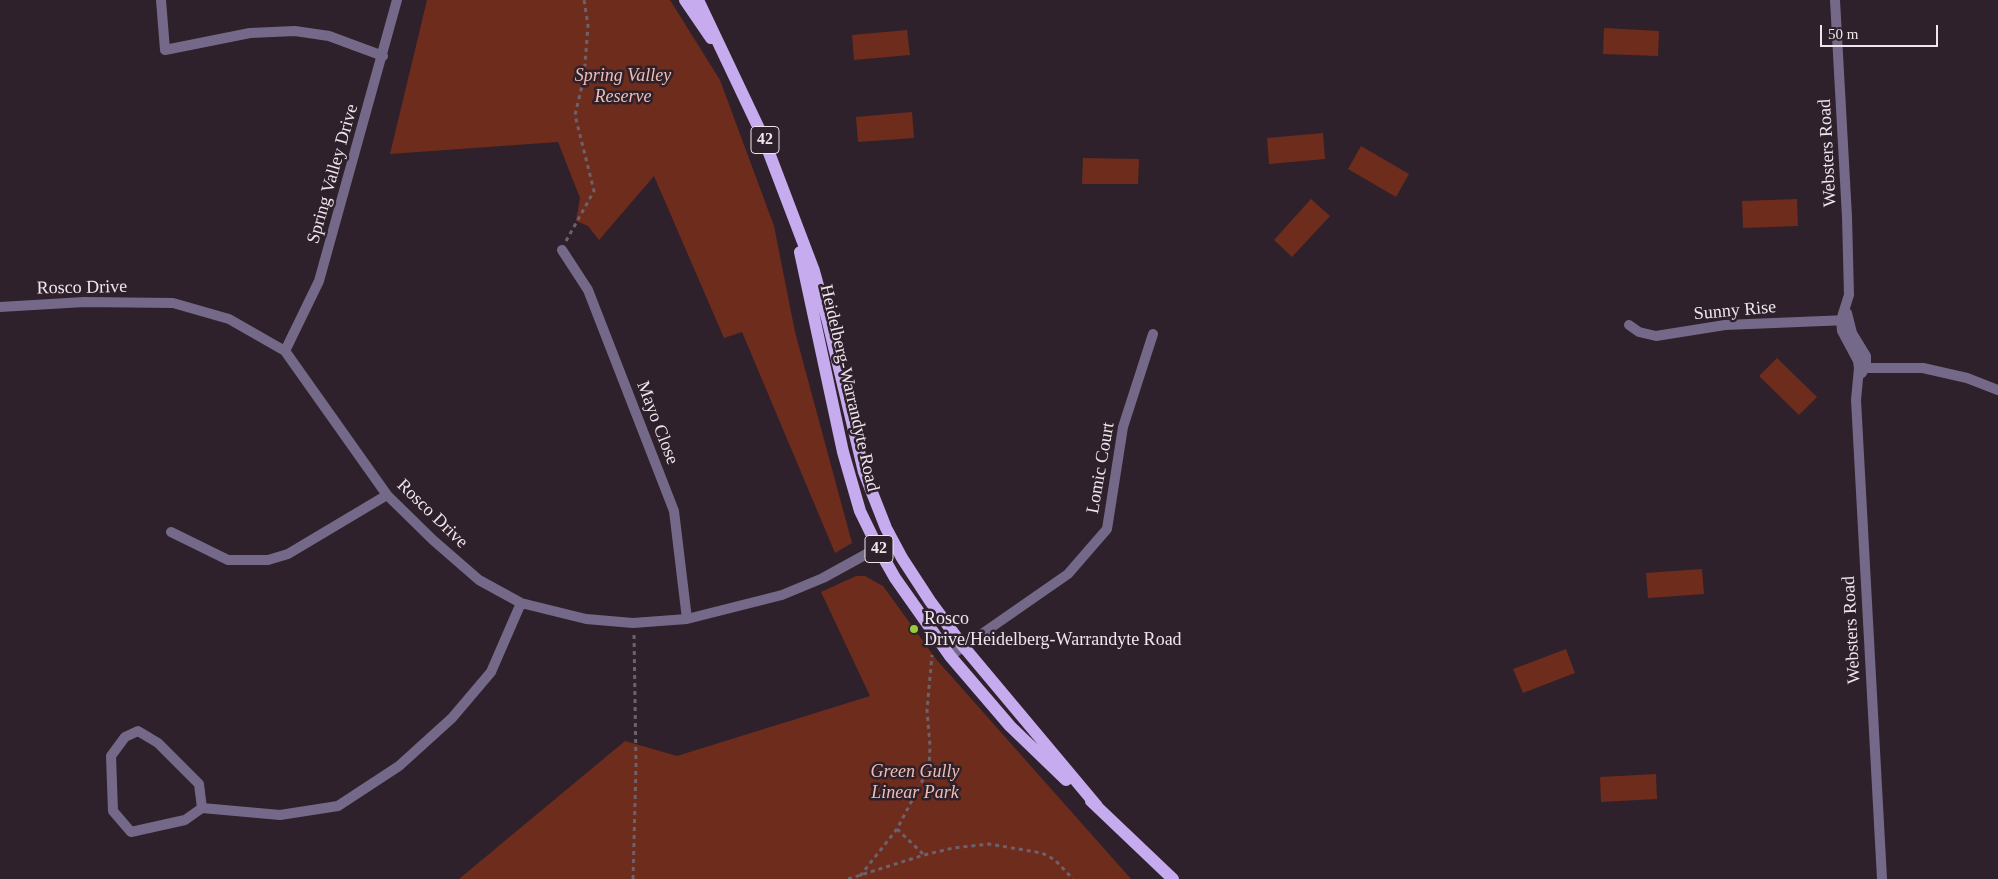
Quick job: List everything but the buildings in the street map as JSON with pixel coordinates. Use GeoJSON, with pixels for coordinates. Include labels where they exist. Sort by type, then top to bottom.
{"type":"FeatureCollection","features":[{"type":"Feature","properties":{"kind":"main road","name":"Heidelberg-Warrandyte Road"},"geometry":{"type":"LineString","coordinates":[[684,0],[728,60]]}},
{"type":"Feature","properties":{"kind":"main road","name":"Heidelberg-Warrandyte Road"},"geometry":{"type":"LineString","coordinates":[[698,0],[763,137],[814,271],[864,472],[892,540],[930,601],[963,646],[1097,806]]}},
{"type":"Feature","properties":{"kind":"main road","name":"Heidelberg-Warrandyte Road"},"geometry":{"type":"LineString","coordinates":[[795,222],[820,353],[843,452],[860,511],[895,578],[950,656],[1010,726],[1041,757],[1097,806],[1172,879]]}},
{"type":"Feature","properties":{"kind":"street"},"geometry":{"type":"LineString","coordinates":[[161,0],[165,50],[250,33],[295,31],[329,36],[382,56]]}},
{"type":"Feature","properties":{"kind":"street","name":"Spring Valley Drive"},"geometry":{"type":"LineString","coordinates":[[285,350],[320,281],[397,0]]}},
{"type":"Feature","properties":{"kind":"street","name":"Websters Road"},"geometry":{"type":"LineString","coordinates":[[1835,0],[1847,217],[1849,295],[1842,331],[1861,368],[1856,400],[1882,879]]}},
{"type":"Feature","properties":{"kind":"street","name":"Mayo Close"},"geometry":{"type":"LineString","coordinates":[[562,250],[588,290],[674,511],[688,619]]}},
{"type":"Feature","properties":{"kind":"street","name":"Rosco Drive"},"geometry":{"type":"LineString","coordinates":[[0,307],[84,302],[173,303],[229,319],[285,350],[387,495],[433,540],[479,580],[520,603],[586,619],[633,623],[688,619],[782,595],[823,578],[892,540]]}},
{"type":"Feature","properties":{"kind":"street","name":"Sunny Rise"},"geometry":{"type":"LineString","coordinates":[[1629,325],[1639,332],[1656,336],[1725,325],[1844,320]]}},
{"type":"Feature","properties":{"kind":"street","name":"Lomic Court"},"geometry":{"type":"LineString","coordinates":[[950,656],[1068,574],[1107,529],[1123,427],[1153,334]]}},
{"type":"Feature","properties":{"kind":"street"},"geometry":{"type":"LineString","coordinates":[[1861,368],[1900,367],[1939,371],[1966,378],[1998,390]]}},
{"type":"Feature","properties":{"kind":"street"},"geometry":{"type":"LineString","coordinates":[[171,532],[228,560],[268,560],[288,554],[387,495]]}},
{"type":"Feature","properties":{"kind":"street"},"geometry":{"type":"LineString","coordinates":[[202,808],[199,784],[158,743],[138,731],[124,737],[111,756],[113,811],[131,832],[185,820],[202,808],[280,815],[338,806],[399,766],[452,718],[491,672],[520,603]]}},
{"type":"Feature","properties":{"kind":"path"},"geometry":{"type":"LineString","coordinates":[[562,250],[594,191],[576,115],[584,77],[588,25],[584,0]]}},
{"type":"Feature","properties":{"kind":"path"},"geometry":{"type":"LineString","coordinates":[[633,623],[636,765],[633,879]]}},
{"type":"Feature","properties":{"kind":"path"},"geometry":{"type":"LineString","coordinates":[[860,876],[897,829],[928,768],[930,746],[927,710],[932,654]]}},
{"type":"Feature","properties":{"kind":"path"},"geometry":{"type":"LineString","coordinates":[[897,829],[924,855]]}},
{"type":"Feature","properties":{"kind":"path"},"geometry":{"type":"LineString","coordinates":[[848,879],[924,855],[953,848],[989,844],[1023,848],[1042,853],[1055,860],[1073,879]]}},
{"type":"Feature","properties":{"kind":"green space","name":"Spring Valley Reserve"},"geometry":{"type":"Polygon","coordinates":[[[427,0],[670,0],[720,80],[774,226],[795,332],[852,543],[835,553],[742,332],[724,338],[654,176],[599,240],[588,226],[576,221],[580,198],[558,142],[390,154],[427,0]]]}},
{"type":"Feature","properties":{"kind":"green space"},"geometry":{"type":"Polygon","coordinates":[[[1604,28],[1659,31],[1658,56],[1603,54],[1604,28]]]}},
{"type":"Feature","properties":{"kind":"green space"},"geometry":{"type":"Polygon","coordinates":[[[907,30],[910,55],[854,60],[852,35],[907,30]]]}},
{"type":"Feature","properties":{"kind":"green space"},"geometry":{"type":"Polygon","coordinates":[[[912,112],[914,138],[858,142],[856,117],[912,112]]]}},
{"type":"Feature","properties":{"kind":"green space"},"geometry":{"type":"Polygon","coordinates":[[[1323,133],[1325,159],[1269,164],[1267,138],[1323,133]]]}},
{"type":"Feature","properties":{"kind":"green space"},"geometry":{"type":"Polygon","coordinates":[[[1361,146],[1409,174],[1396,197],[1348,169],[1361,146]]]}},
{"type":"Feature","properties":{"kind":"green space"},"geometry":{"type":"Polygon","coordinates":[[[1083,158],[1139,159],[1138,184],[1082,184],[1083,158]]]}},
{"type":"Feature","properties":{"kind":"green space"},"geometry":{"type":"Polygon","coordinates":[[[1311,199],[1330,216],[1292,257],[1274,240],[1311,199]]]}},
{"type":"Feature","properties":{"kind":"green space"},"geometry":{"type":"Polygon","coordinates":[[[1797,199],[1798,226],[1743,228],[1742,201],[1797,199]]]}},
{"type":"Feature","properties":{"kind":"green space"},"geometry":{"type":"Polygon","coordinates":[[[1777,358],[1817,397],[1799,415],[1759,376],[1777,358]]]}},
{"type":"Feature","properties":{"kind":"green space"},"geometry":{"type":"Polygon","coordinates":[[[1702,569],[1704,594],[1648,598],[1646,573],[1702,569]]]}},
{"type":"Feature","properties":{"kind":"green space","name":"Green Gully Linear Park"},"geometry":{"type":"Polygon","coordinates":[[[856,576],[865,576],[883,586],[936,659],[1131,879],[459,879],[625,741],[677,756],[870,696],[821,592],[856,576]]]}},
{"type":"Feature","properties":{"kind":"green space"},"geometry":{"type":"Polygon","coordinates":[[[1566,649],[1575,673],[1523,693],[1513,669],[1566,649]]]}},
{"type":"Feature","properties":{"kind":"green space"},"geometry":{"type":"Polygon","coordinates":[[[1656,774],[1657,799],[1601,802],[1600,777],[1656,774]]]}},
{"type":"Feature","properties":{"kind":"place","name":"Rosco Drive/Heidelberg-Warrandyte Road"},"geometry":{"type":"Point","coordinates":[914,629]}}]}
